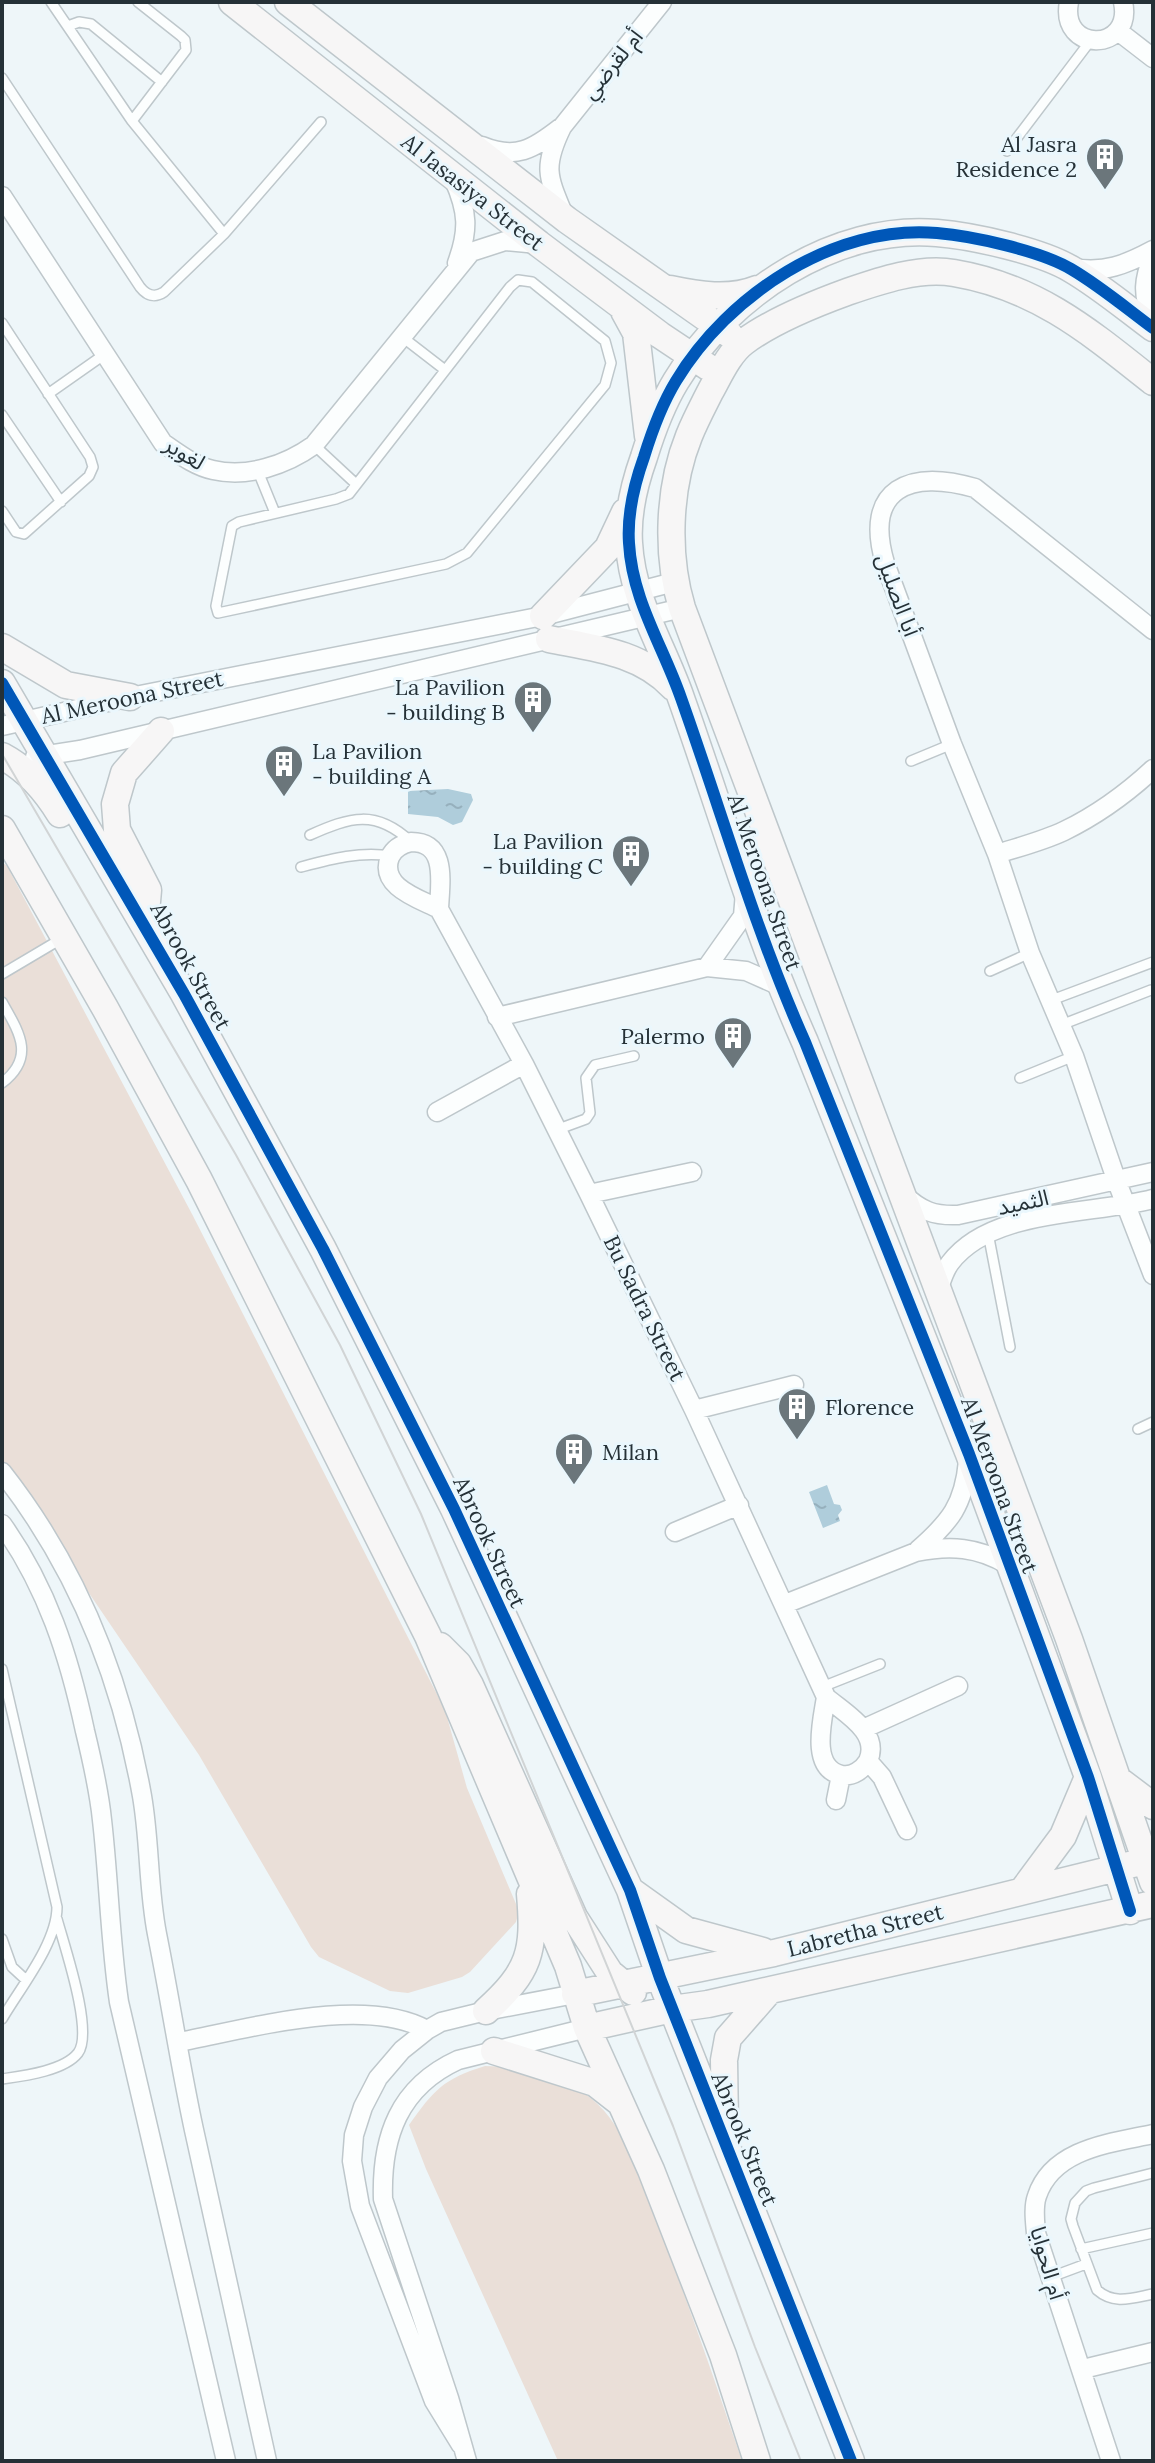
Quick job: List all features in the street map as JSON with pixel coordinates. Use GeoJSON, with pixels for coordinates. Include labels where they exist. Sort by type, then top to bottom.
{"type":"FeatureCollection","features":[{"type":"Feature","properties":{"kind":"street","name":"Al Jasasiya Street"},"geometry":{"type":"LineString","coordinates":[[232,2],[622,308],[693,358],[720,373]]}},
{"type":"Feature","properties":{"kind":"street","name":"Al Jasasiya Street"},"geometry":{"type":"LineString","coordinates":[[288,2],[567,220],[742,343]]}},
{"type":"Feature","properties":{"kind":"street","name":"أم لقرضي"},"geometry":{"type":"LineString","coordinates":[[567,220],[548,167],[552,148],[562,127],[662,2]]}},
{"type":"Feature","properties":{"kind":"street"},"geometry":{"type":"LineString","coordinates":[[1069,2],[1068,22],[1073,30],[1091,40],[1101,40],[1118,31],[1125,14],[1123,2]]}},
{"type":"Feature","properties":{"kind":"street"},"geometry":{"type":"LineString","coordinates":[[1118,31],[1153,58]]}},
{"type":"Feature","properties":{"kind":"street","name":"أم لقرضي"},"geometry":{"type":"LineString","coordinates":[[462,138],[499,153],[516,152],[535,147],[562,127]]}},
{"type":"Feature","properties":{"kind":"street","name":"لغوير"},"geometry":{"type":"LineString","coordinates":[[451,174],[464,203],[466,222],[465,242],[455,269]]}},
{"type":"Feature","properties":{"kind":"street","name":"لغوير"},"geometry":{"type":"LineString","coordinates":[[2,196],[163,443],[192,462],[214,470],[257,469],[295,459],[314,445],[471,252],[505,241],[539,244]]}},
{"type":"Feature","properties":{"kind":"street","name":"Al Meroona Street"},"geometry":{"type":"LineString","coordinates":[[1141,1908],[1116,1869],[1088,1777],[969,1454],[780,986],[680,694],[642,604],[630,564],[628,538],[632,494],[670,392],[717,327],[771,282],[814,256],[861,240],[898,232],[938,233],[1000,245],[1038,255],[1069,268],[1153,328]]}},
{"type":"Feature","properties":{"kind":"street"},"geometry":{"type":"LineString","coordinates":[[1069,268],[1090,271],[1126,265],[1153,253]]}},
{"type":"Feature","properties":{"kind":"street"},"geometry":{"type":"LineString","coordinates":[[1153,253],[1144,277],[1144,290],[1153,317]]}},
{"type":"Feature","properties":{"kind":"street","name":"Al Meroona Street"},"geometry":{"type":"LineString","coordinates":[[1151,1868],[682,608],[674,582],[672,525],[679,468],[689,435],[720,373],[742,343],[811,306],[876,282],[933,272],[952,272],[1019,291],[1045,302],[1068,317],[1153,382]]}},
{"type":"Feature","properties":{"kind":"street"},"geometry":{"type":"LineString","coordinates":[[665,288],[734,295],[753,291],[771,282]]}},
{"type":"Feature","properties":{"kind":"street"},"geometry":{"type":"LineString","coordinates":[[622,308],[636,333],[649,442]]}},
{"type":"Feature","properties":{"kind":"street","name":"أبا الصليل"},"geometry":{"type":"LineString","coordinates":[[1153,630],[975,488],[948,480],[912,481],[893,493],[882,513],[879,542],[952,744],[997,854],[1030,953],[1074,1056],[1153,1275]]}},
{"type":"Feature","properties":{"kind":"street"},"geometry":{"type":"LineString","coordinates":[[632,494],[608,548],[546,627],[631,658],[659,672],[680,694]]}},
{"type":"Feature","properties":{"kind":"street","name":"Al Meroona Street"},"geometry":{"type":"LineString","coordinates":[[12,723],[130,697],[546,627],[642,604],[674,582]]}},
{"type":"Feature","properties":{"kind":"street","name":"Al Meroona Street"},"geometry":{"type":"LineString","coordinates":[[43,754],[80,750],[161,731],[642,604],[682,608]]}},
{"type":"Feature","properties":{"kind":"street"},"geometry":{"type":"LineString","coordinates":[[2,647],[66,685],[130,697]]}},
{"type":"Feature","properties":{"kind":"street","name":"Abrook Street"},"geometry":{"type":"LineString","coordinates":[[2,683],[12,723],[43,754],[145,924],[323,1249],[454,1509],[630,1890],[660,1978],[725,2146],[851,2461]]}},
{"type":"Feature","properties":{"kind":"street"},"geometry":{"type":"LineString","coordinates":[[145,924],[148,890],[117,830],[115,804],[124,773],[161,731]]}},
{"type":"Feature","properties":{"kind":"street"},"geometry":{"type":"LineString","coordinates":[[5,757],[25,751],[43,754]]}},
{"type":"Feature","properties":{"kind":"street"},"geometry":{"type":"LineString","coordinates":[[5,757],[29,774],[51,799],[141,948],[184,994]]}},
{"type":"Feature","properties":{"kind":"street"},"geometry":{"type":"LineString","coordinates":[[997,854],[1061,833],[1095,815],[1153,769]]}},
{"type":"Feature","properties":{"kind":"street"},"geometry":{"type":"LineString","coordinates":[[5,841],[105,1008],[199,1180],[428,1636],[568,1966],[587,2028],[651,2170],[723,2355],[757,2461]]}},
{"type":"Feature","properties":{"kind":"street"},"geometry":{"type":"LineString","coordinates":[[411,842],[399,847],[391,856],[388,869],[396,886],[439,909]]}},
{"type":"Feature","properties":{"kind":"street","name":"Bu Sadra Street"},"geometry":{"type":"LineString","coordinates":[[411,842],[423,843],[437,856],[440,869],[439,909],[524,1064],[589,1194],[739,1505],[824,1692],[863,1729]]}},
{"type":"Feature","properties":{"kind":"street"},"geometry":{"type":"LineString","coordinates":[[707,967],[743,916],[745,890]]}},
{"type":"Feature","properties":{"kind":"street"},"geometry":{"type":"LineString","coordinates":[[497,1017],[707,967],[746,971],[780,986]]}},
{"type":"Feature","properties":{"kind":"street"},"geometry":{"type":"LineString","coordinates":[[437,1112],[524,1064]]}},
{"type":"Feature","properties":{"kind":"street"},"geometry":{"type":"LineString","coordinates":[[589,1194],[692,1172]]}},
{"type":"Feature","properties":{"kind":"street","name":"الثميد"},"geometry":{"type":"LineString","coordinates":[[899,1191],[927,1213],[958,1215],[1153,1172]]}},
{"type":"Feature","properties":{"kind":"street","name":"الثميد"},"geometry":{"type":"LineString","coordinates":[[938,1291],[950,1262],[988,1233],[1024,1221],[1153,1199]]}},
{"type":"Feature","properties":{"kind":"street"},"geometry":{"type":"LineString","coordinates":[[694,1410],[794,1385]]}},
{"type":"Feature","properties":{"kind":"street"},"geometry":{"type":"LineString","coordinates":[[916,1552],[943,1528],[961,1501],[969,1454]]}},
{"type":"Feature","properties":{"kind":"street"},"geometry":{"type":"LineString","coordinates":[[2,1472],[30,1509],[61,1561],[97,1636],[124,1711],[142,1799],[151,1906],[194,2128],[267,2461]]}},
{"type":"Feature","properties":{"kind":"street"},"geometry":{"type":"LineString","coordinates":[[675,1532],[739,1505]]}},
{"type":"Feature","properties":{"kind":"street"},"geometry":{"type":"LineString","coordinates":[[2,1524],[44,1594],[74,1684],[102,1819],[112,1954],[125,2033],[226,2461]]}},
{"type":"Feature","properties":{"kind":"street"},"geometry":{"type":"LineString","coordinates":[[785,1604],[916,1552],[964,1547],[1008,1565]]}},
{"type":"Feature","properties":{"kind":"street"},"geometry":{"type":"LineString","coordinates":[[428,1636],[458,1664],[574,1917],[610,1973],[646,1999],[672,2009]]}},
{"type":"Feature","properties":{"kind":"street"},"geometry":{"type":"LineString","coordinates":[[836,1800],[841,1775],[860,1770],[868,1761],[871,1742],[863,1729],[958,1686]]}},
{"type":"Feature","properties":{"kind":"street","name":"Bu Sadra Street"},"geometry":{"type":"LineString","coordinates":[[824,1692],[821,1752],[825,1763],[841,1775]]}},
{"type":"Feature","properties":{"kind":"street"},"geometry":{"type":"LineString","coordinates":[[868,1761],[882,1777],[907,1830]]}},
{"type":"Feature","properties":{"kind":"street"},"geometry":{"type":"LineString","coordinates":[[1023,1890],[1063,1836],[1088,1777]]}},
{"type":"Feature","properties":{"kind":"street"},"geometry":{"type":"LineString","coordinates":[[1120,1781],[1153,1806]]}},
{"type":"Feature","properties":{"kind":"street","name":"Labretha Street"},"geometry":{"type":"LineString","coordinates":[[575,1994],[774,1953],[1116,1869],[1151,1868]]}},
{"type":"Feature","properties":{"kind":"street"},"geometry":{"type":"LineString","coordinates":[[486,2011],[520,1976],[526,1962],[533,1928],[528,1875]]}},
{"type":"Feature","properties":{"kind":"street"},"geometry":{"type":"LineString","coordinates":[[630,1890],[686,1930],[774,1953]]}},
{"type":"Feature","properties":{"kind":"street","name":"Labretha Street"},"geometry":{"type":"LineString","coordinates":[[587,2028],[1141,1908]]}},
{"type":"Feature","properties":{"kind":"street"},"geometry":{"type":"LineString","coordinates":[[725,2146],[725,2047],[735,2027],[770,1990]]}},
{"type":"Feature","properties":{"kind":"street"},"geometry":{"type":"LineString","coordinates":[[464,2453],[434,2401],[414,2353],[360,2206],[352,2161],[354,2135],[363,2107],[378,2078],[402,2050],[427,2030],[441,2022],[486,2011],[575,1994],[624,2008],[639,2016],[657,2030],[680,2062],[732,2202],[738,2214],[763,2238]]}},
{"type":"Feature","properties":{"kind":"street"},"geometry":{"type":"LineString","coordinates":[[179,2042],[313,2017],[367,2015],[409,2020],[427,2030]]}},
{"type":"Feature","properties":{"kind":"street"},"geometry":{"type":"LineString","coordinates":[[464,2453],[449,2398],[383,2199],[390,2128],[422,2083],[440,2068],[458,2060],[587,2028]]}},
{"type":"Feature","properties":{"kind":"street"},"geometry":{"type":"LineString","coordinates":[[494,2051],[595,2083],[620,2103]]}},
{"type":"Feature","properties":{"kind":"street","name":"أم الحوايا"},"geometry":{"type":"LineString","coordinates":[[1111,2461],[1036,2233],[1034,2213],[1037,2196],[1057,2167],[1089,2147],[1153,2134]]}},
{"type":"Feature","properties":{"kind":"street"},"geometry":{"type":"LineString","coordinates":[[1083,2369],[1153,2352]]}},
{"type":"Feature","properties":{"kind":"lane"},"geometry":{"type":"LineString","coordinates":[[51,2],[132,121],[224,234]]}},
{"type":"Feature","properties":{"kind":"lane"},"geometry":{"type":"LineString","coordinates":[[132,121],[184,54],[185,40],[138,2]]}},
{"type":"Feature","properties":{"kind":"lane"},"geometry":{"type":"LineString","coordinates":[[68,26],[79,22],[91,24],[162,82]]}},
{"type":"Feature","properties":{"kind":"lane"},"geometry":{"type":"LineString","coordinates":[[1007,151],[1091,40]]}},
{"type":"Feature","properties":{"kind":"lane"},"geometry":{"type":"LineString","coordinates":[[2,78],[144,292],[154,296],[164,292],[224,234],[321,122]]}},
{"type":"Feature","properties":{"kind":"lane"},"geometry":{"type":"LineString","coordinates":[[523,279],[532,282],[597,333],[605,341],[611,363],[605,385],[472,547],[454,561],[218,613],[216,606],[232,526],[343,497],[445,370],[510,287],[523,279]]}},
{"type":"Feature","properties":{"kind":"lane"},"geometry":{"type":"LineString","coordinates":[[2,323],[90,457],[93,467],[89,476],[24,534],[16,532],[2,511]]}},
{"type":"Feature","properties":{"kind":"lane"},"geometry":{"type":"LineString","coordinates":[[401,336],[445,370]]}},
{"type":"Feature","properties":{"kind":"lane"},"geometry":{"type":"LineString","coordinates":[[48,394],[105,354]]}},
{"type":"Feature","properties":{"kind":"lane"},"geometry":{"type":"LineString","coordinates":[[2,415],[61,502]]}},
{"type":"Feature","properties":{"kind":"lane"},"geometry":{"type":"LineString","coordinates":[[314,445],[356,484]]}},
{"type":"Feature","properties":{"kind":"lane"},"geometry":{"type":"LineString","coordinates":[[257,469],[275,513]]}},
{"type":"Feature","properties":{"kind":"lane"},"geometry":{"type":"LineString","coordinates":[[911,761],[952,744]]}},
{"type":"Feature","properties":{"kind":"lane"},"geometry":{"type":"LineString","coordinates":[[310,835],[335,824],[363,819],[384,822],[411,842]]}},
{"type":"Feature","properties":{"kind":"lane"},"geometry":{"type":"LineString","coordinates":[[301,867],[347,856],[391,856]]}},
{"type":"Feature","properties":{"kind":"lane"},"geometry":{"type":"LineString","coordinates":[[2,974],[63,937]]}},
{"type":"Feature","properties":{"kind":"lane"},"geometry":{"type":"LineString","coordinates":[[990,971],[1030,953]]}},
{"type":"Feature","properties":{"kind":"lane"},"geometry":{"type":"LineString","coordinates":[[1049,1001],[1153,962]]}},
{"type":"Feature","properties":{"kind":"lane"},"geometry":{"type":"LineString","coordinates":[[1061,1025],[1151,990]]}},
{"type":"Feature","properties":{"kind":"lane"},"geometry":{"type":"LineString","coordinates":[[2,1002],[19,1031],[23,1047],[20,1065],[2,1083]]}},
{"type":"Feature","properties":{"kind":"lane"},"geometry":{"type":"LineString","coordinates":[[556,1130],[586,1119],[590,1113],[586,1078],[595,1065],[634,1056]]}},
{"type":"Feature","properties":{"kind":"lane"},"geometry":{"type":"LineString","coordinates":[[1020,1078],[1074,1056]]}},
{"type":"Feature","properties":{"kind":"lane"},"geometry":{"type":"LineString","coordinates":[[988,1233],[1010,1347]]}},
{"type":"Feature","properties":{"kind":"lane"},"geometry":{"type":"LineString","coordinates":[[1138,1429],[1153,1422]]}},
{"type":"Feature","properties":{"kind":"lane"},"geometry":{"type":"LineString","coordinates":[[824,1692],[880,1664]]}},
{"type":"Feature","properties":{"kind":"lane"},"geometry":{"type":"LineString","coordinates":[[2,1669],[6,1708],[83,2019],[82,2045],[78,2055],[60,2066],[2,2079]]}},
{"type":"Feature","properties":{"kind":"lane"},"geometry":{"type":"LineString","coordinates":[[2,2019],[50,1939],[57,1919]]}},
{"type":"Feature","properties":{"kind":"lane"},"geometry":{"type":"LineString","coordinates":[[2,1939],[12,1967],[25,1979]]}},
{"type":"Feature","properties":{"kind":"lane"},"geometry":{"type":"LineString","coordinates":[[1153,2173],[1094,2188],[1080,2196],[1071,2219],[1097,2290],[1111,2299],[1119,2300],[1153,2294]]}},
{"type":"Feature","properties":{"kind":"lane"},"geometry":{"type":"LineString","coordinates":[[1081,2249],[1153,2233]]}},
{"type":"Feature","properties":{"kind":"lane"},"geometry":{"type":"LineString","coordinates":[[1051,2277],[1086,2264]]}},
{"type":"Feature","properties":{"kind":"shaded area"},"geometry":{"type":"Polygon","coordinates":[[[2,862],[7,866],[192,1214],[445,1710],[467,1788],[519,1911],[516,1922],[462,1977],[408,1993],[390,1991],[319,1957],[199,1755],[2,1465],[2,862]]]}},
{"type":"Feature","properties":{"kind":"shaded area"},"geometry":{"type":"Polygon","coordinates":[[[485,2066],[529,2070],[556,2077],[593,2100],[613,2123],[628,2150],[663,2238],[742,2461],[558,2461],[409,2125],[441,2087],[485,2066]]]}},
{"type":"Feature","properties":{"kind":"water"},"geometry":{"type":"Polygon","coordinates":[[[448,789],[471,794],[473,800],[462,822],[453,825],[438,817],[408,814],[408,791],[448,789]]]}},
{"type":"Feature","properties":{"kind":"water"},"geometry":{"type":"Polygon","coordinates":[[[827,1485],[834,1504],[840,1505],[842,1510],[838,1515],[840,1521],[823,1528],[809,1492],[827,1485]]]}},
{"type":"Feature","properties":{"kind":"tram line"},"geometry":{"type":"LineString","coordinates":[[2,754],[236,1155],[340,1345],[421,1514],[673,2126],[801,2461]]}},
{"type":"Feature","properties":{"kind":"cycle path"},"geometry":{"type":"LineString","coordinates":[[1130,1911],[1088,1777],[969,1454],[787,1000],[681,698],[642,603],[631,564],[629,521],[640,468],[658,418],[676,381],[698,350],[724,320],[754,294],[787,271],[823,253],[860,240],[898,233],[937,233],[987,241],[1058,262],[1103,290],[1153,328]]}},
{"type":"Feature","properties":{"kind":"cycle path"},"geometry":{"type":"LineString","coordinates":[[2,683],[184,994],[323,1249],[454,1509],[630,1890],[660,1978],[851,2461]]}},
{"type":"Feature","properties":{"kind":"place","name":"Al Jasra Residence 2"},"geometry":{"type":"Point","coordinates":[1105,191]}},
{"type":"Feature","properties":{"kind":"place","name":"La Pavilion - building B"},"geometry":{"type":"Point","coordinates":[533,734]}},
{"type":"Feature","properties":{"kind":"place","name":"La Pavilion - building A"},"geometry":{"type":"Point","coordinates":[284,798]}},
{"type":"Feature","properties":{"kind":"place","name":"La Pavilion - building C"},"geometry":{"type":"Point","coordinates":[631,888]}},
{"type":"Feature","properties":{"kind":"place","name":"Palermo"},"geometry":{"type":"Point","coordinates":[733,1070]}},
{"type":"Feature","properties":{"kind":"place","name":"Florence"},"geometry":{"type":"Point","coordinates":[797,1441]}},
{"type":"Feature","properties":{"kind":"place","name":"Milan"},"geometry":{"type":"Point","coordinates":[574,1486]}}]}
